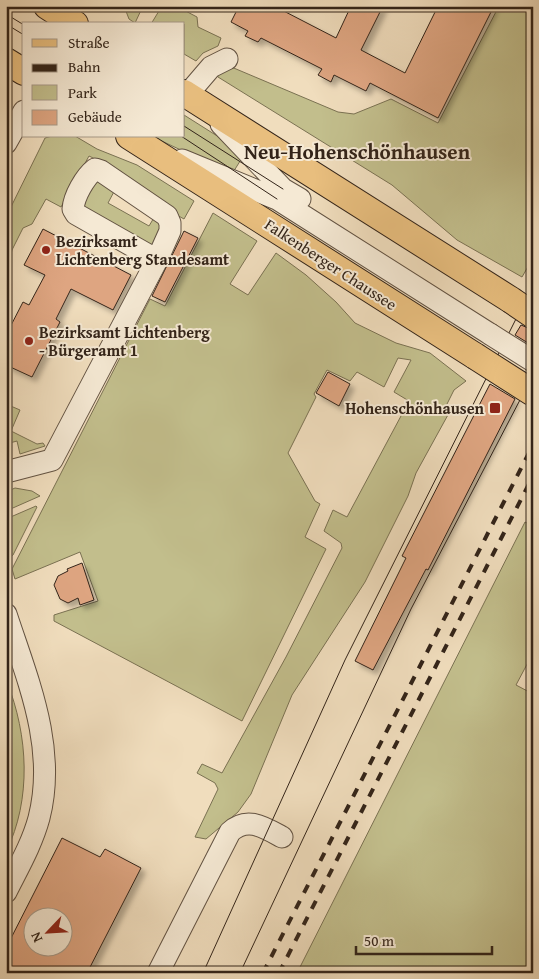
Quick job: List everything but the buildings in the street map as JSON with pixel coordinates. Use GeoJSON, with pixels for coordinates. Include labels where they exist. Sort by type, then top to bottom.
{"type":"FeatureCollection","features":[{"type":"Feature","properties":{"kind":"main road"},"geometry":{"type":"LineString","coordinates":[[47,6],[71,22]]}},
{"type":"Feature","properties":{"kind":"main road"},"geometry":{"type":"LineString","coordinates":[[75,22],[84,6]]}},
{"type":"Feature","properties":{"kind":"main road"},"geometry":{"type":"LineString","coordinates":[[6,60],[22,71]]}},
{"type":"Feature","properties":{"kind":"main road"},"geometry":{"type":"LineString","coordinates":[[191,98],[533,315]]}},
{"type":"Feature","properties":{"kind":"main road","name":"Falkenberger Chaussee"},"geometry":{"type":"LineString","coordinates":[[136,140],[533,394]]}},
{"type":"Feature","properties":{"kind":"street"},"geometry":{"type":"LineString","coordinates":[[227,59],[211,67],[191,98],[283,189],[493,329],[533,361]]}},
{"type":"Feature","properties":{"kind":"street"},"geometry":{"type":"LineString","coordinates":[[6,143],[22,115]]}},
{"type":"Feature","properties":{"kind":"street"},"geometry":{"type":"LineString","coordinates":[[136,140],[277,199],[493,329],[533,348]]}},
{"type":"Feature","properties":{"kind":"street"},"geometry":{"type":"LineString","coordinates":[[6,472],[52,460],[157,260],[170,231],[170,222],[167,216],[101,171],[95,169],[89,173],[73,202],[72,209],[76,214],[157,260]]}},
{"type":"Feature","properties":{"kind":"street"},"geometry":{"type":"LineString","coordinates":[[6,614],[37,708],[45,760],[39,818],[29,847],[6,892]]}},
{"type":"Feature","properties":{"kind":"street"},"geometry":{"type":"LineString","coordinates":[[158,973],[230,832],[236,827],[249,823],[257,824],[282,836]]}},
{"type":"Feature","properties":{"kind":"green space"},"geometry":{"type":"Polygon","coordinates":[[[124,6],[143,6],[135,22],[129,19],[124,6]]]}},
{"type":"Feature","properties":{"kind":"green space"},"geometry":{"type":"Polygon","coordinates":[[[162,6],[176,6],[197,17],[198,27],[221,38],[218,46],[203,53],[196,61],[185,55],[185,22],[152,22],[162,6]]]}},
{"type":"Feature","properties":{"kind":"green space"},"geometry":{"type":"Polygon","coordinates":[[[499,6],[533,6],[533,258],[522,277],[457,240],[392,185],[218,77],[215,70],[229,66],[338,112],[354,114],[391,99],[438,123],[499,6]]]}},
{"type":"Feature","properties":{"kind":"green space"},"geometry":{"type":"Polygon","coordinates":[[[185,116],[222,139],[242,158],[232,174],[155,138],[185,138],[185,116]]]}},
{"type":"Feature","properties":{"kind":"green space"},"geometry":{"type":"Polygon","coordinates":[[[45,138],[78,138],[97,149],[137,165],[194,201],[184,219],[143,196],[122,172],[89,156],[61,207],[46,199],[32,224],[23,228],[12,250],[9,263],[6,261],[9,253],[6,252],[6,217],[45,138]]]}},
{"type":"Feature","properties":{"kind":"green space"},"geometry":{"type":"Polygon","coordinates":[[[96,181],[117,186],[108,203],[149,226],[155,216],[161,222],[161,238],[151,246],[81,208],[96,181]]]}},
{"type":"Feature","properties":{"kind":"green space"},"geometry":{"type":"Polygon","coordinates":[[[213,213],[257,241],[230,284],[248,295],[276,253],[306,275],[336,302],[355,323],[396,343],[430,353],[466,381],[454,390],[445,408],[449,413],[416,473],[408,496],[365,582],[292,695],[251,794],[238,812],[206,839],[195,837],[218,789],[215,783],[197,773],[202,764],[222,773],[286,657],[342,548],[341,543],[324,531],[333,510],[347,517],[409,401],[394,392],[411,360],[398,358],[384,387],[357,372],[350,381],[327,370],[314,394],[316,397],[288,453],[315,501],[320,504],[305,537],[326,549],[242,721],[54,621],[54,615],[98,601],[80,552],[15,579],[12,569],[150,299],[165,306],[213,213]]]}},
{"type":"Feature","properties":{"kind":"green space"},"geometry":{"type":"Polygon","coordinates":[[[6,404],[20,410],[11,431],[37,444],[43,443],[45,446],[20,454],[17,441],[6,444],[6,404]]]}},
{"type":"Feature","properties":{"kind":"green space"},"geometry":{"type":"Polygon","coordinates":[[[15,488],[32,491],[40,496],[6,511],[6,492],[15,488]]]}},
{"type":"Feature","properties":{"kind":"green space"},"geometry":{"type":"Polygon","coordinates":[[[36,506],[13,555],[8,560],[6,555],[6,519],[36,506]]]}},
{"type":"Feature","properties":{"kind":"green space"},"geometry":{"type":"Polygon","coordinates":[[[525,522],[533,526],[533,653],[516,685],[533,694],[533,973],[297,973],[525,522]]]}},
{"type":"Feature","properties":{"kind":"green space"},"geometry":{"type":"Polygon","coordinates":[[[7,682],[19,723],[24,767],[20,811],[6,852],[7,682]]]}},
{"type":"Feature","properties":{"kind":"tram line"},"geometry":{"type":"LineString","coordinates":[[6,14],[22,24]]}},
{"type":"Feature","properties":{"kind":"tram line"},"geometry":{"type":"LineString","coordinates":[[6,24],[22,34]]}},
{"type":"Feature","properties":{"kind":"tram line"},"geometry":{"type":"LineString","coordinates":[[185,127],[283,189]]}},
{"type":"Feature","properties":{"kind":"tram line"},"geometry":{"type":"LineString","coordinates":[[184,138],[277,199]]}},
{"type":"Feature","properties":{"kind":"tram line"},"geometry":{"type":"LineString","coordinates":[[203,973],[345,660],[533,285]]}},
{"type":"Feature","properties":{"kind":"tram line"},"geometry":{"type":"LineString","coordinates":[[240,973],[411,609],[533,375]]}},
{"type":"Feature","properties":{"kind":"railway"},"geometry":{"type":"LineString","coordinates":[[263,973],[533,445]]}},
{"type":"Feature","properties":{"kind":"railway"},"geometry":{"type":"LineString","coordinates":[[279,973],[533,476]]}},
{"type":"Feature","properties":{"kind":"place","name":"Bezirksamt Lichtenberg Standesamt"},"geometry":{"type":"Point","coordinates":[46,250]}},
{"type":"Feature","properties":{"kind":"place","name":"Bezirksamt Lichtenberg - Bürgeramt 1"},"geometry":{"type":"Point","coordinates":[29,341]}},
{"type":"Feature","properties":{"kind":"place","name":"Hohenschönhausen"},"geometry":{"type":"Point","coordinates":[495,408]}},
{"type":"Feature","properties":{"kind":"district","name":"Neu-Hohenschönhausen"},"geometry":{"type":"Point","coordinates":[357,152]}}]}
